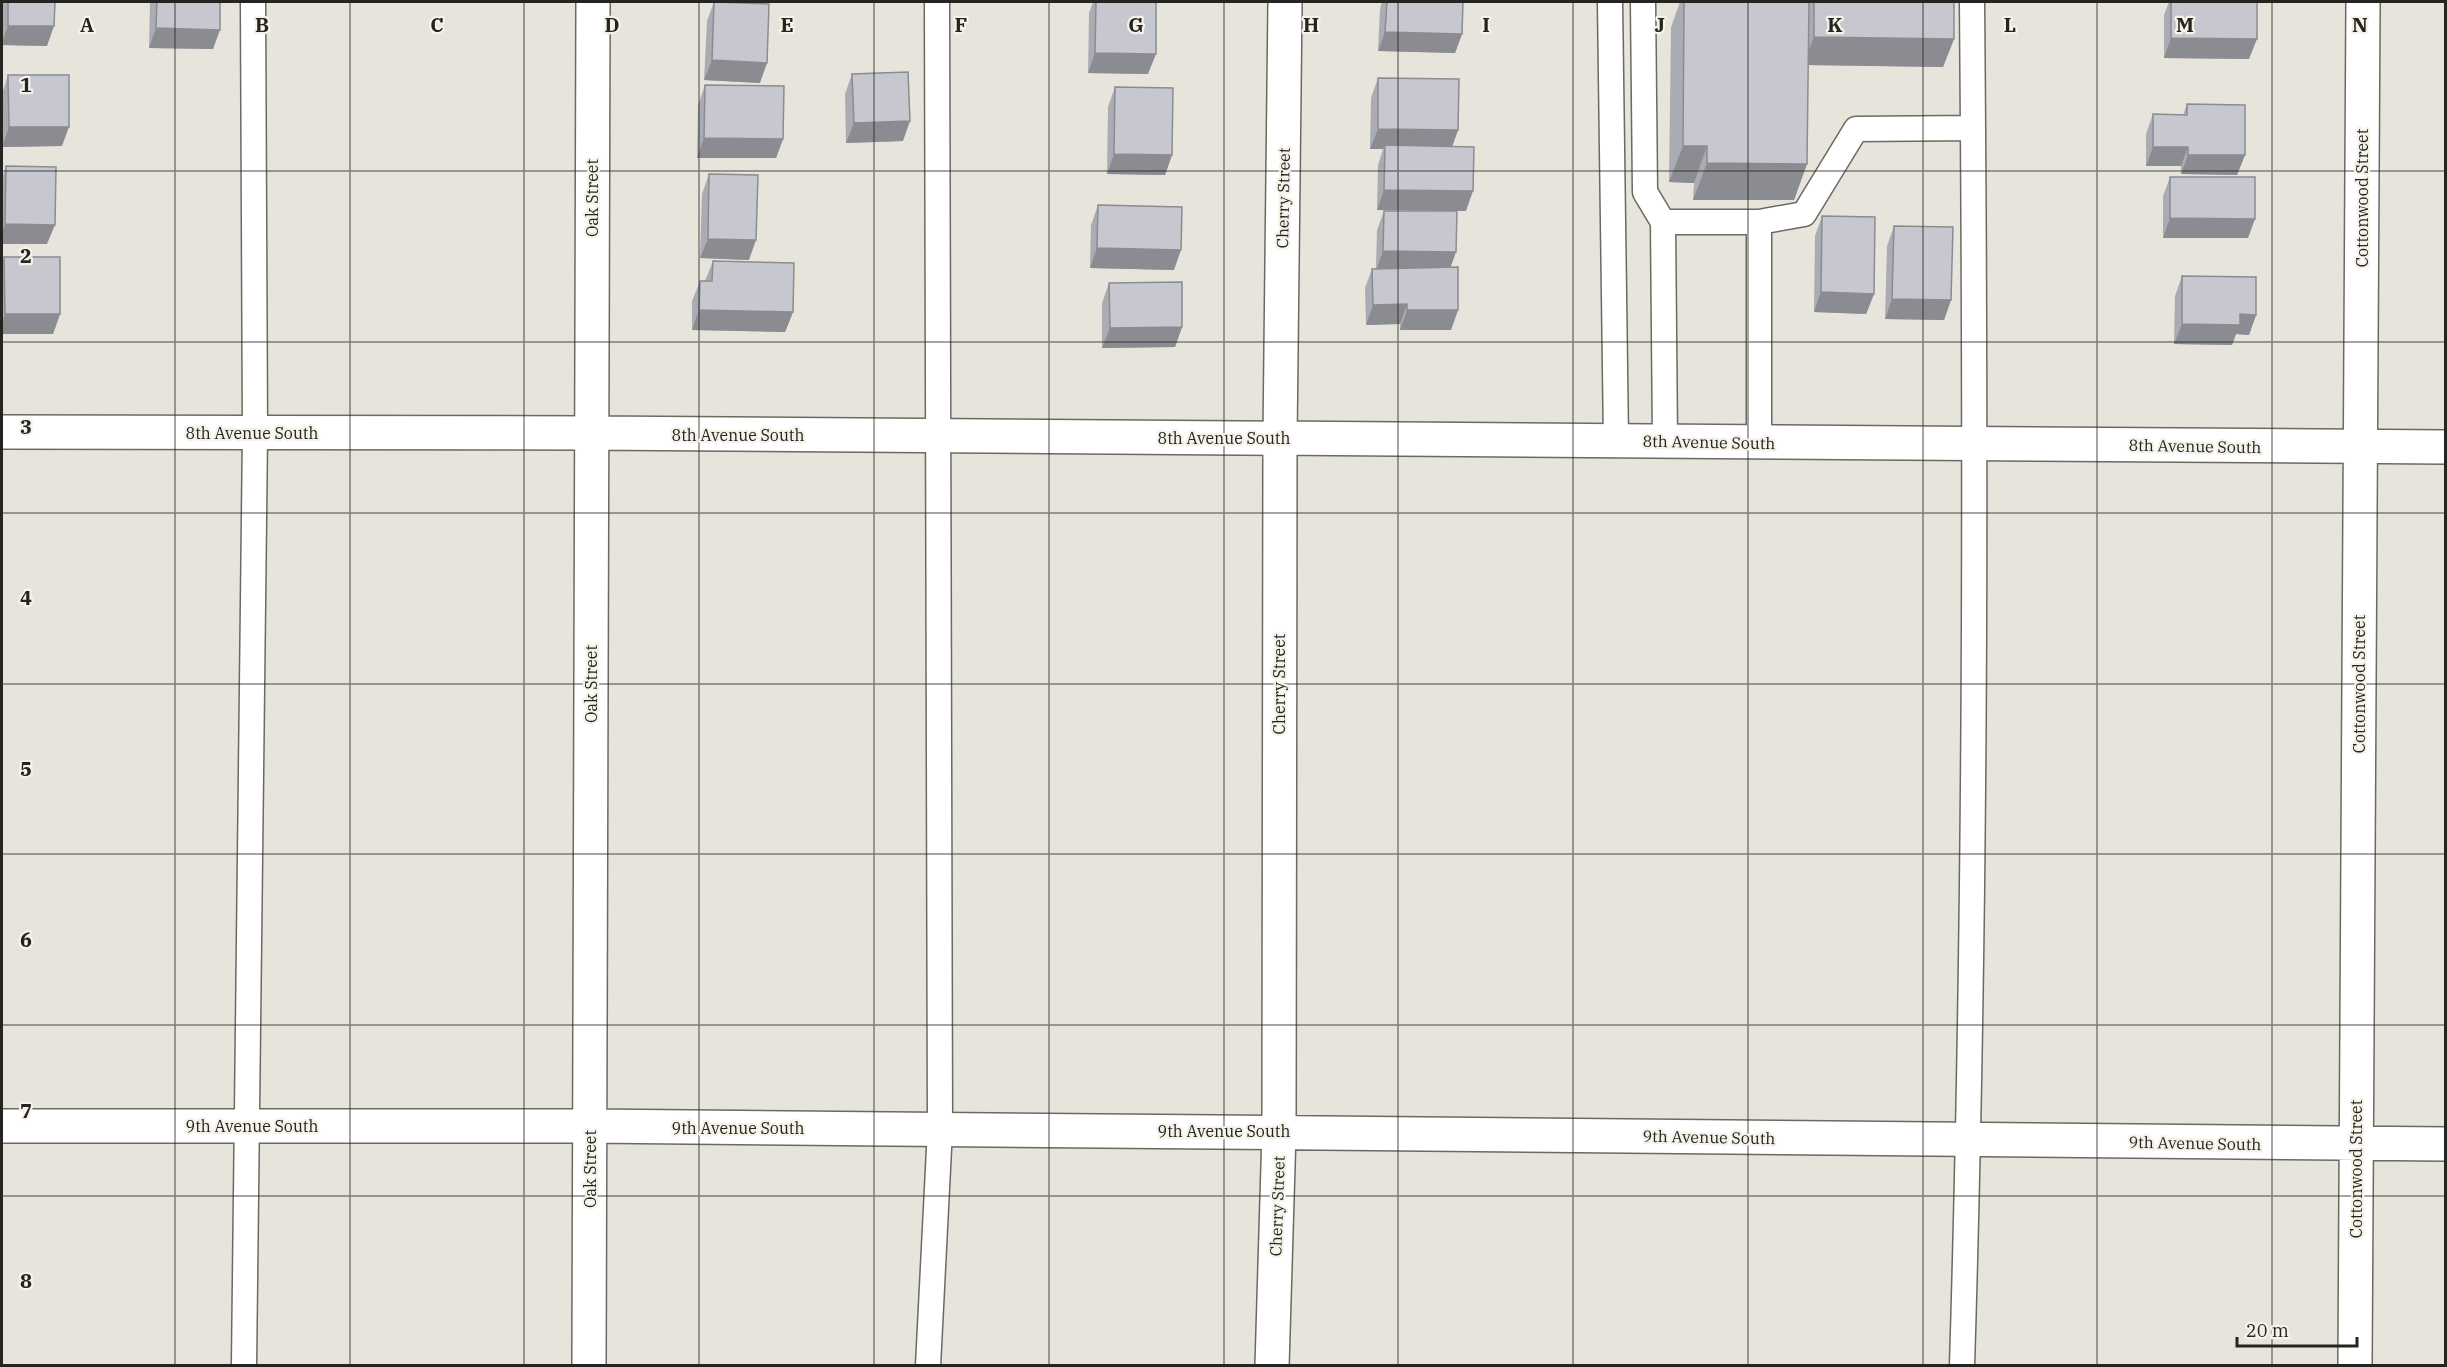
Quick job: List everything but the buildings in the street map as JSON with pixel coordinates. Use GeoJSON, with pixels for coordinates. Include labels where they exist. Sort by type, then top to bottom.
{"type":"FeatureCollection","features":[{"type":"Feature","properties":{"kind":"street","name":"Oak Street"},"geometry":{"type":"LineString","coordinates":[[589,1365],[593,2]]}},
{"type":"Feature","properties":{"kind":"street","name":"Cherry Street"},"geometry":{"type":"LineString","coordinates":[[1272,1365],[1279,1132],[1280,438],[1285,2]]}},
{"type":"Feature","properties":{"kind":"street","name":"Cottonwood Street"},"geometry":{"type":"LineString","coordinates":[[2355,1365],[2363,2]]}},
{"type":"Feature","properties":{"kind":"street","name":"8th Avenue South"},"geometry":{"type":"LineString","coordinates":[[2,432],[1280,438],[2445,447]]}},
{"type":"Feature","properties":{"kind":"street","name":"9th Avenue South"},"geometry":{"type":"LineString","coordinates":[[2,1126],[590,1126],[2356,1145],[2445,1144]]}},
{"type":"Feature","properties":{"kind":"lane"},"geometry":{"type":"LineString","coordinates":[[243,1365],[255,433],[253,2]]}},
{"type":"Feature","properties":{"kind":"lane"},"geometry":{"type":"LineString","coordinates":[[928,1365],[940,1129],[937,2]]}},
{"type":"Feature","properties":{"kind":"lane"},"geometry":{"type":"LineString","coordinates":[[1610,2],[1616,441]]}},
{"type":"Feature","properties":{"kind":"lane"},"geometry":{"type":"LineString","coordinates":[[1643,2],[1645,192],[1663,222],[1665,441]]}},
{"type":"Feature","properties":{"kind":"lane"},"geometry":{"type":"LineString","coordinates":[[1962,1365],[1969,1140],[1975,444],[1972,2]]}},
{"type":"Feature","properties":{"kind":"lane"},"geometry":{"type":"LineString","coordinates":[[1663,222],[1758,222],[1804,214],[1856,129],[1973,128]]}},
{"type":"Feature","properties":{"kind":"lane"},"geometry":{"type":"LineString","coordinates":[[1758,222],[1758,442]]}}]}
